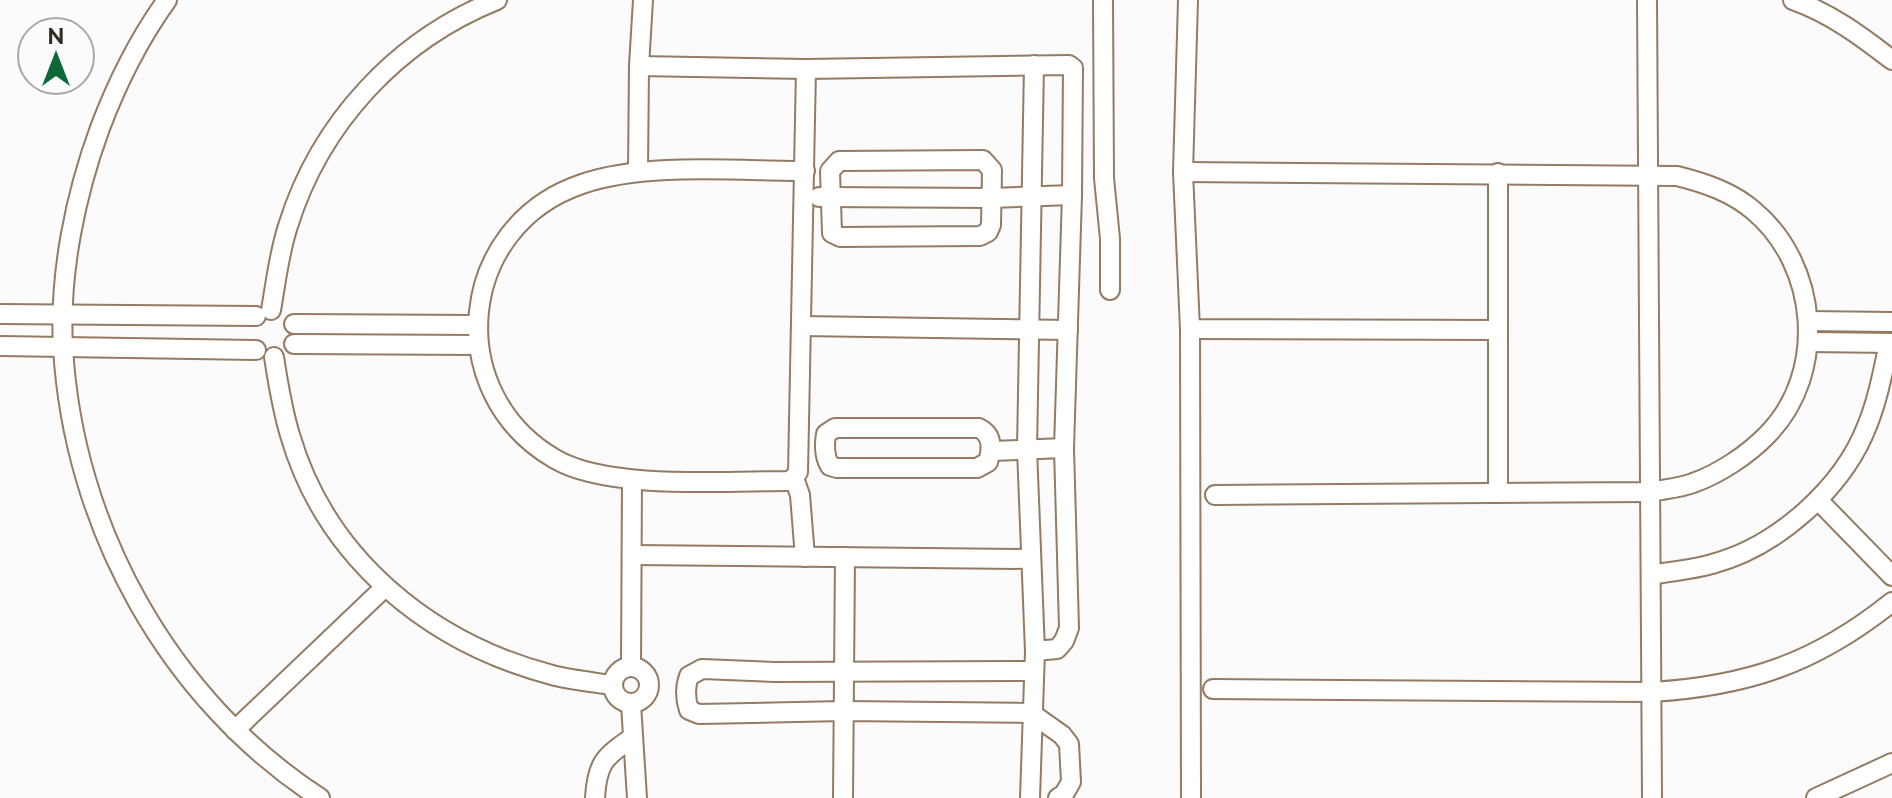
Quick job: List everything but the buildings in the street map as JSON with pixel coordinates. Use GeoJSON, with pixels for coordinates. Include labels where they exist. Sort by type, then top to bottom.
{"type":"FeatureCollection","features":[{"type":"Feature","properties":{"kind":"street"},"geometry":{"type":"LineString","coordinates":[[167,0],[133,54],[110,101],[78,201],[63,314],[63,348],[77,446],[110,548],[133,596],[161,642],[193,685],[235,730],[292,780],[320,798]]}},
{"type":"Feature","properties":{"kind":"street"},"geometry":{"type":"LineString","coordinates":[[478,345],[294,344],[282,355],[274,357],[256,350],[251,343],[249,329],[263,313],[304,182],[335,128],[359,96],[394,62],[435,33],[497,0]]}},
{"type":"Feature","properties":{"kind":"street"},"geometry":{"type":"LineString","coordinates":[[638,171],[643,0]]}},
{"type":"Feature","properties":{"kind":"street"},"geometry":{"type":"LineString","coordinates":[[1103,0],[1104,178],[1110,239],[1110,290]]}},
{"type":"Feature","properties":{"kind":"street"},"geometry":{"type":"LineString","coordinates":[[1188,0],[1183,172],[1190,329],[1191,798]]}},
{"type":"Feature","properties":{"kind":"street"},"geometry":{"type":"LineString","coordinates":[[1647,0],[1652,798]]}},
{"type":"Feature","properties":{"kind":"street"},"geometry":{"type":"LineString","coordinates":[[1793,0],[1810,6],[1858,34],[1892,60]]}},
{"type":"Feature","properties":{"kind":"street"},"geometry":{"type":"LineString","coordinates":[[1030,798],[1035,651],[1027,449],[1034,65]]}},
{"type":"Feature","properties":{"kind":"street"},"geometry":{"type":"LineString","coordinates":[[639,66],[806,69],[1069,65],[1073,68],[1064,448],[1069,628],[1057,649],[1035,651]]}},
{"type":"Feature","properties":{"kind":"street"},"geometry":{"type":"LineString","coordinates":[[805,171],[638,171],[580,184],[546,200],[523,219],[509,233],[481,291],[478,345],[492,390],[503,411],[526,438],[556,460],[589,474],[632,480],[788,481],[794,478],[798,472],[802,326],[805,171],[806,69]]}},
{"type":"Feature","properties":{"kind":"street"},"geometry":{"type":"LineString","coordinates":[[983,160],[992,170],[991,225],[988,232],[980,236],[840,237],[832,233],[830,197],[830,171],[839,161],[983,160]]}},
{"type":"Feature","properties":{"kind":"street"},"geometry":{"type":"LineString","coordinates":[[1183,172],[1677,176],[1730,194],[1753,210],[1773,230],[1801,278],[1808,321],[1809,342],[1803,375],[1789,405],[1770,432],[1745,455],[1693,483],[1651,492],[1215,495]]}},
{"type":"Feature","properties":{"kind":"street"},"geometry":{"type":"LineString","coordinates":[[1498,173],[1498,493]]}},
{"type":"Feature","properties":{"kind":"street"},"geometry":{"type":"LineString","coordinates":[[804,197],[992,198],[1072,195]]}},
{"type":"Feature","properties":{"kind":"street"},"geometry":{"type":"LineString","coordinates":[[0,314],[285,313],[294,324],[294,344]]}},
{"type":"Feature","properties":{"kind":"street"},"geometry":{"type":"LineString","coordinates":[[1808,321],[1892,322]]}},
{"type":"Feature","properties":{"kind":"street"},"geometry":{"type":"LineString","coordinates":[[294,324],[478,325]]}},
{"type":"Feature","properties":{"kind":"street"},"geometry":{"type":"LineString","coordinates":[[802,326],[1068,330]]}},
{"type":"Feature","properties":{"kind":"street"},"geometry":{"type":"LineString","coordinates":[[1190,329],[1498,330]]}},
{"type":"Feature","properties":{"kind":"street"},"geometry":{"type":"LineString","coordinates":[[1651,575],[1714,564],[1770,539],[1818,500],[1846,466],[1867,428],[1890,343],[1809,342]]}},
{"type":"Feature","properties":{"kind":"street"},"geometry":{"type":"LineString","coordinates":[[0,346],[256,350]]}},
{"type":"Feature","properties":{"kind":"street"},"geometry":{"type":"LineString","coordinates":[[274,357],[290,435],[304,475],[324,513],[348,548],[384,588],[440,629],[475,648],[553,676],[612,685]]}},
{"type":"Feature","properties":{"kind":"street"},"geometry":{"type":"LineString","coordinates":[[835,428],[979,428],[988,435],[992,451],[988,462],[977,468],[837,468],[830,466],[826,459],[824,445],[826,434],[835,428]]}},
{"type":"Feature","properties":{"kind":"street"},"geometry":{"type":"LineString","coordinates":[[798,447],[824,445]]}},
{"type":"Feature","properties":{"kind":"street"},"geometry":{"type":"LineString","coordinates":[[992,451],[1064,448]]}},
{"type":"Feature","properties":{"kind":"street"},"geometry":{"type":"LineString","coordinates":[[794,478],[800,495],[805,557]]}},
{"type":"Feature","properties":{"kind":"street"},"geometry":{"type":"LineString","coordinates":[[631,667],[632,480]]}},
{"type":"Feature","properties":{"kind":"street"},"geometry":{"type":"LineString","coordinates":[[1818,500],[1892,576]]}},
{"type":"Feature","properties":{"kind":"street"},"geometry":{"type":"LineString","coordinates":[[632,555],[1030,559]]}},
{"type":"Feature","properties":{"kind":"street"},"geometry":{"type":"LineString","coordinates":[[843,798],[845,557]]}},
{"type":"Feature","properties":{"kind":"street"},"geometry":{"type":"LineString","coordinates":[[235,730],[384,588]]}},
{"type":"Feature","properties":{"kind":"street"},"geometry":{"type":"LineString","coordinates":[[1213,689],[1652,692],[1716,686],[1792,664],[1835,643],[1892,602]]}},
{"type":"Feature","properties":{"kind":"street"},"geometry":{"type":"LineString","coordinates":[[631,667],[644,673],[649,686],[643,698],[631,704],[618,698],[612,685],[618,672],[631,667]]}},
{"type":"Feature","properties":{"kind":"street"},"geometry":{"type":"LineString","coordinates":[[1034,671],[702,669],[689,676],[686,685],[689,710],[699,714],[843,711],[1031,713],[1062,735],[1069,744],[1071,782],[1058,798]]}},
{"type":"Feature","properties":{"kind":"street"},"geometry":{"type":"LineString","coordinates":[[649,686],[686,685]]}},
{"type":"Feature","properties":{"kind":"street"},"geometry":{"type":"LineString","coordinates":[[631,704],[637,798]]}},
{"type":"Feature","properties":{"kind":"street"},"geometry":{"type":"LineString","coordinates":[[595,798],[597,774],[606,755],[633,737]]}},
{"type":"Feature","properties":{"kind":"street"},"geometry":{"type":"LineString","coordinates":[[1816,798],[1892,763]]}}]}
